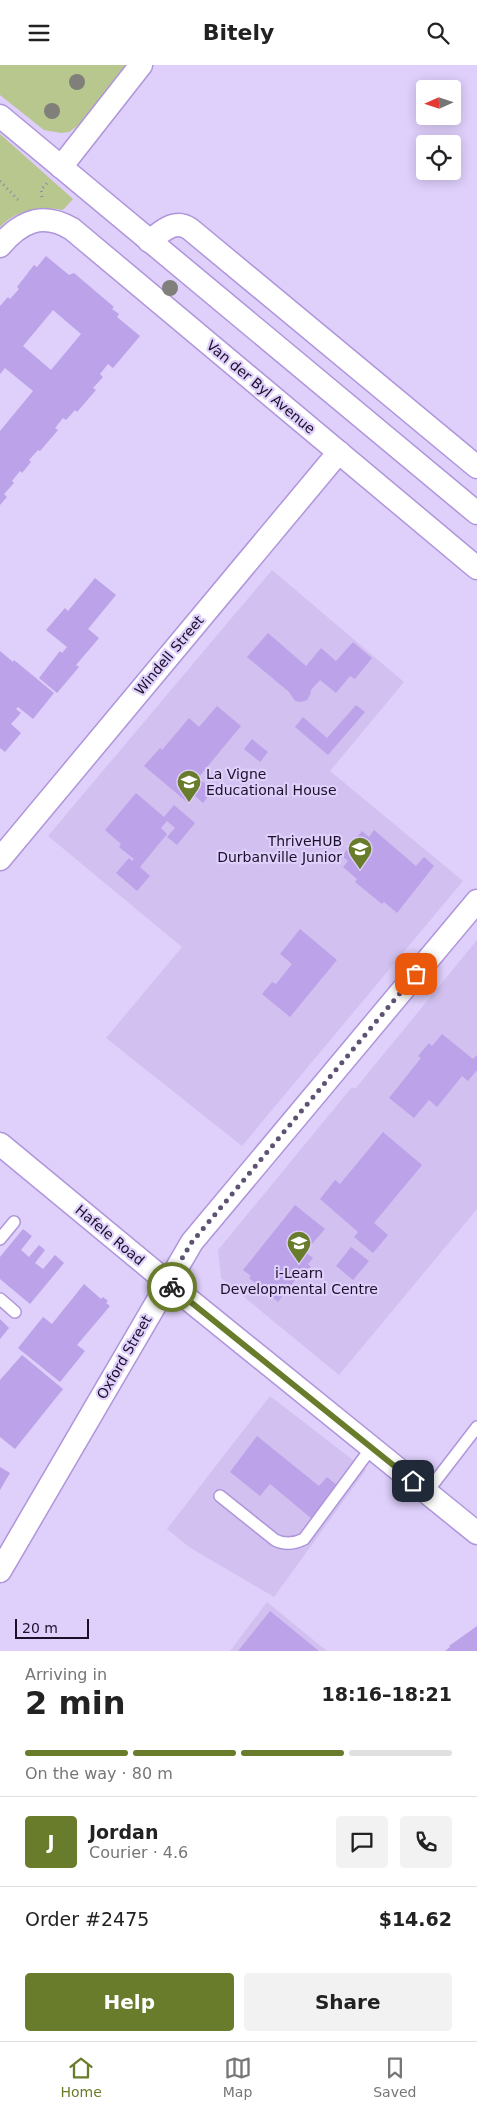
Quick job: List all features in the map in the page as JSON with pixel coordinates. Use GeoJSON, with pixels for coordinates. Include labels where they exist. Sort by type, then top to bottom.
{"type":"FeatureCollection","features":[{"type":"Feature","properties":{"kind":"street"},"geometry":{"type":"LineString","coordinates":[[61,167],[141,65]]}},
{"type":"Feature","properties":{"kind":"street"},"geometry":{"type":"LineString","coordinates":[[0,116],[477,513]]}},
{"type":"Feature","properties":{"kind":"street"},"geometry":{"type":"LineString","coordinates":[[0,246],[19,227],[41,220]]}},
{"type":"Feature","properties":{"kind":"street","name":"Van der Byl Avenue"},"geometry":{"type":"LineString","coordinates":[[41,220],[64,224],[72,229],[477,568]]}},
{"type":"Feature","properties":{"kind":"street"},"geometry":{"type":"LineString","coordinates":[[149,241],[174,225],[182,225],[190,229],[477,467]]}},
{"type":"Feature","properties":{"kind":"street","name":"Windell Street"},"geometry":{"type":"LineString","coordinates":[[0,859],[339,452]]}},
{"type":"Feature","properties":{"kind":"street","name":"Oxford Street"},"geometry":{"type":"LineString","coordinates":[[0,1571],[192,1242],[477,901]]}},
{"type":"Feature","properties":{"kind":"street","name":"Hafele Road"},"geometry":{"type":"LineString","coordinates":[[0,1144],[167,1283],[477,1533]]}},
{"type":"Feature","properties":{"kind":"lane"},"geometry":{"type":"LineString","coordinates":[[0,1239],[14,1222]]}},
{"type":"Feature","properties":{"kind":"lane"},"geometry":{"type":"LineString","coordinates":[[0,1299],[15,1312]]}},
{"type":"Feature","properties":{"kind":"lane"},"geometry":{"type":"LineString","coordinates":[[427,1492],[477,1427]]}},
{"type":"Feature","properties":{"kind":"lane"},"geometry":{"type":"LineString","coordinates":[[220,1495],[275,1540],[280,1543],[292,1544],[304,1539],[372,1447]]}},
{"type":"Feature","properties":{"kind":"path"},"geometry":{"type":"LineString","coordinates":[[41,220],[40,190],[61,167]]}},
{"type":"Feature","properties":{"kind":"shaded area","name":"La Vigne Educational House"},"geometry":{"type":"Polygon","coordinates":[[[272,570],[404,682],[330,771],[463,881],[242,1146],[106,1038],[182,947],[48,836],[272,570]]]}},
{"type":"Feature","properties":{"kind":"shaded area"},"geometry":{"type":"Polygon","coordinates":[[[477,940],[477,1209],[339,1375],[221,1278],[218,1250],[352,1087],[355,1089],[477,940]]]}},
{"type":"Feature","properties":{"kind":"shaded area"},"geometry":{"type":"Polygon","coordinates":[[[270,1396],[366,1470],[274,1597],[189,1547],[167,1529],[270,1396]]]}},
{"type":"Feature","properties":{"kind":"shaded area"},"geometry":{"type":"Polygon","coordinates":[[[267,1602],[327,1651],[230,1651],[267,1602]]]}},
{"type":"Feature","properties":{"kind":"green space"},"geometry":{"type":"Polygon","coordinates":[[[0,65],[129,65],[81,123],[69,132],[61,133],[44,130],[0,95],[0,65]]]}},
{"type":"Feature","properties":{"kind":"green space"},"geometry":{"type":"Polygon","coordinates":[[[0,134],[73,199],[63,210],[37,209],[21,213],[6,221],[0,227],[0,134]]]}},
{"type":"Feature","properties":{"kind":"building"},"geometry":{"type":"Polygon","coordinates":[[[46,256],[69,275],[74,273],[114,307],[112,309],[119,314],[117,317],[140,336],[113,368],[108,364],[100,374],[103,377],[93,388],[96,390],[77,412],[75,410],[66,420],[63,418],[55,428],[58,430],[40,451],[38,450],[29,460],[31,462],[22,473],[20,471],[12,481],[14,483],[4,494],[7,497],[0,505],[0,431],[33,391],[5,368],[0,374],[0,306],[19,289],[17,287],[34,265],[37,267],[46,256]],[[53,310],[23,346],[51,370],[81,334],[53,310]]]}},
{"type":"Feature","properties":{"kind":"building"},"geometry":{"type":"Polygon","coordinates":[[[95,578],[116,595],[88,629],[99,638],[76,665],[79,667],[57,693],[39,678],[60,651],[62,653],[67,647],[46,630],[65,608],[68,611],[95,578]]]}},
{"type":"Feature","properties":{"kind":"building"},"geometry":{"type":"Polygon","coordinates":[[[268,633],[306,666],[321,648],[336,661],[353,642],[372,658],[355,679],[350,676],[336,693],[320,680],[311,690],[307,700],[295,701],[289,692],[247,657],[268,633]]]}},
{"type":"Feature","properties":{"kind":"building"},"geometry":{"type":"Polygon","coordinates":[[[0,651],[54,693],[33,719],[18,707],[16,709],[21,713],[11,724],[21,733],[5,752],[0,748],[0,651]]]}},
{"type":"Feature","properties":{"kind":"building"},"geometry":{"type":"Polygon","coordinates":[[[356,705],[365,712],[328,755],[295,727],[303,717],[327,738],[356,705]]]}},
{"type":"Feature","properties":{"kind":"building"},"geometry":{"type":"Polygon","coordinates":[[[217,706],[241,726],[198,778],[213,790],[203,803],[194,795],[187,802],[144,766],[160,748],[162,750],[189,718],[199,727],[217,706]]]}},
{"type":"Feature","properties":{"kind":"building"},"geometry":{"type":"Polygon","coordinates":[[[252,739],[268,752],[260,762],[244,749],[252,739]]]}},
{"type":"Feature","properties":{"kind":"building"},"geometry":{"type":"Polygon","coordinates":[[[136,793],[164,817],[174,805],[195,823],[177,845],[167,837],[175,828],[167,821],[161,828],[167,834],[140,867],[150,876],[137,891],[116,873],[129,858],[132,861],[134,859],[119,847],[121,844],[105,830],[136,793]]]}},
{"type":"Feature","properties":{"kind":"building"},"geometry":{"type":"Polygon","coordinates":[[[374,830],[416,866],[424,857],[434,866],[397,913],[384,902],[382,904],[355,882],[357,879],[343,867],[348,861],[342,856],[362,831],[369,837],[374,830]]]}},
{"type":"Feature","properties":{"kind":"building"},"geometry":{"type":"Polygon","coordinates":[[[300,929],[337,960],[290,1017],[262,994],[272,982],[276,984],[292,964],[280,954],[300,929]]]}},
{"type":"Feature","properties":{"kind":"building"},"geometry":{"type":"Polygon","coordinates":[[[442,1034],[473,1059],[477,1055],[477,1070],[468,1081],[462,1076],[437,1107],[429,1100],[414,1118],[389,1098],[421,1058],[418,1056],[429,1043],[432,1046],[442,1034]]]}},
{"type":"Feature","properties":{"kind":"building"},"geometry":{"type":"Polygon","coordinates":[[[383,1132],[422,1165],[374,1223],[388,1235],[373,1253],[354,1237],[358,1232],[320,1199],[335,1180],[340,1184],[383,1132]]]}},
{"type":"Feature","properties":{"kind":"building"},"geometry":{"type":"Polygon","coordinates":[[[295,1205],[325,1229],[305,1252],[313,1258],[308,1264],[311,1267],[306,1274],[302,1271],[278,1302],[249,1278],[251,1276],[243,1270],[295,1205]]]}},
{"type":"Feature","properties":{"kind":"building"},"geometry":{"type":"Polygon","coordinates":[[[23,1229],[32,1236],[21,1250],[29,1257],[39,1245],[45,1250],[35,1263],[43,1269],[55,1255],[64,1263],[30,1304],[0,1279],[0,1257],[23,1229]]]}},
{"type":"Feature","properties":{"kind":"building"},"geometry":{"type":"Polygon","coordinates":[[[351,1247],[369,1261],[353,1280],[336,1266],[351,1247]]]}},
{"type":"Feature","properties":{"kind":"building"},"geometry":{"type":"Polygon","coordinates":[[[84,1284],[101,1299],[103,1297],[108,1301],[106,1303],[110,1306],[77,1345],[85,1351],[60,1382],[18,1348],[43,1317],[52,1324],[84,1284]]]}},
{"type":"Feature","properties":{"kind":"building"},"geometry":{"type":"Polygon","coordinates":[[[0,1319],[9,1328],[0,1339],[0,1319]]]}},
{"type":"Feature","properties":{"kind":"building"},"geometry":{"type":"Polygon","coordinates":[[[22,1355],[63,1389],[15,1449],[0,1437],[0,1380],[22,1355]]]}},
{"type":"Feature","properties":{"kind":"building"},"geometry":{"type":"Polygon","coordinates":[[[257,1436],[319,1486],[327,1477],[338,1486],[312,1519],[270,1484],[260,1496],[230,1472],[257,1436]]]}},
{"type":"Feature","properties":{"kind":"building"},"geometry":{"type":"Polygon","coordinates":[[[0,1467],[10,1473],[0,1490],[0,1467]]]}},
{"type":"Feature","properties":{"kind":"building"},"geometry":{"type":"Polygon","coordinates":[[[270,1611],[319,1651],[238,1651],[270,1611]]]}},
{"type":"Feature","properties":{"kind":"building"},"geometry":{"type":"Polygon","coordinates":[[[477,1626],[477,1651],[445,1651],[449,1646],[477,1626]]]}},
{"type":"Feature","properties":{"kind":"way so far"},"geometry":{"type":"LineString","coordinates":[[172,1287],[167,1283],[192,1242],[416,974]]}},
{"type":"Feature","properties":{"kind":"place","name":"La Vigne Educational House"},"geometry":{"type":"Point","coordinates":[189,803]}},
{"type":"Feature","properties":{"kind":"place","name":"ThriveHUB Durbanville Junior"},"geometry":{"type":"Point","coordinates":[360,870]}},
{"type":"Feature","properties":{"kind":"place","name":"i-Learn Developmental Centre"},"geometry":{"type":"Point","coordinates":[299,1264]}},
{"type":"Feature","properties":{"kind":"route"},"geometry":{"type":"LineString","coordinates":[[172,1287],[413,1481]]}}]}
